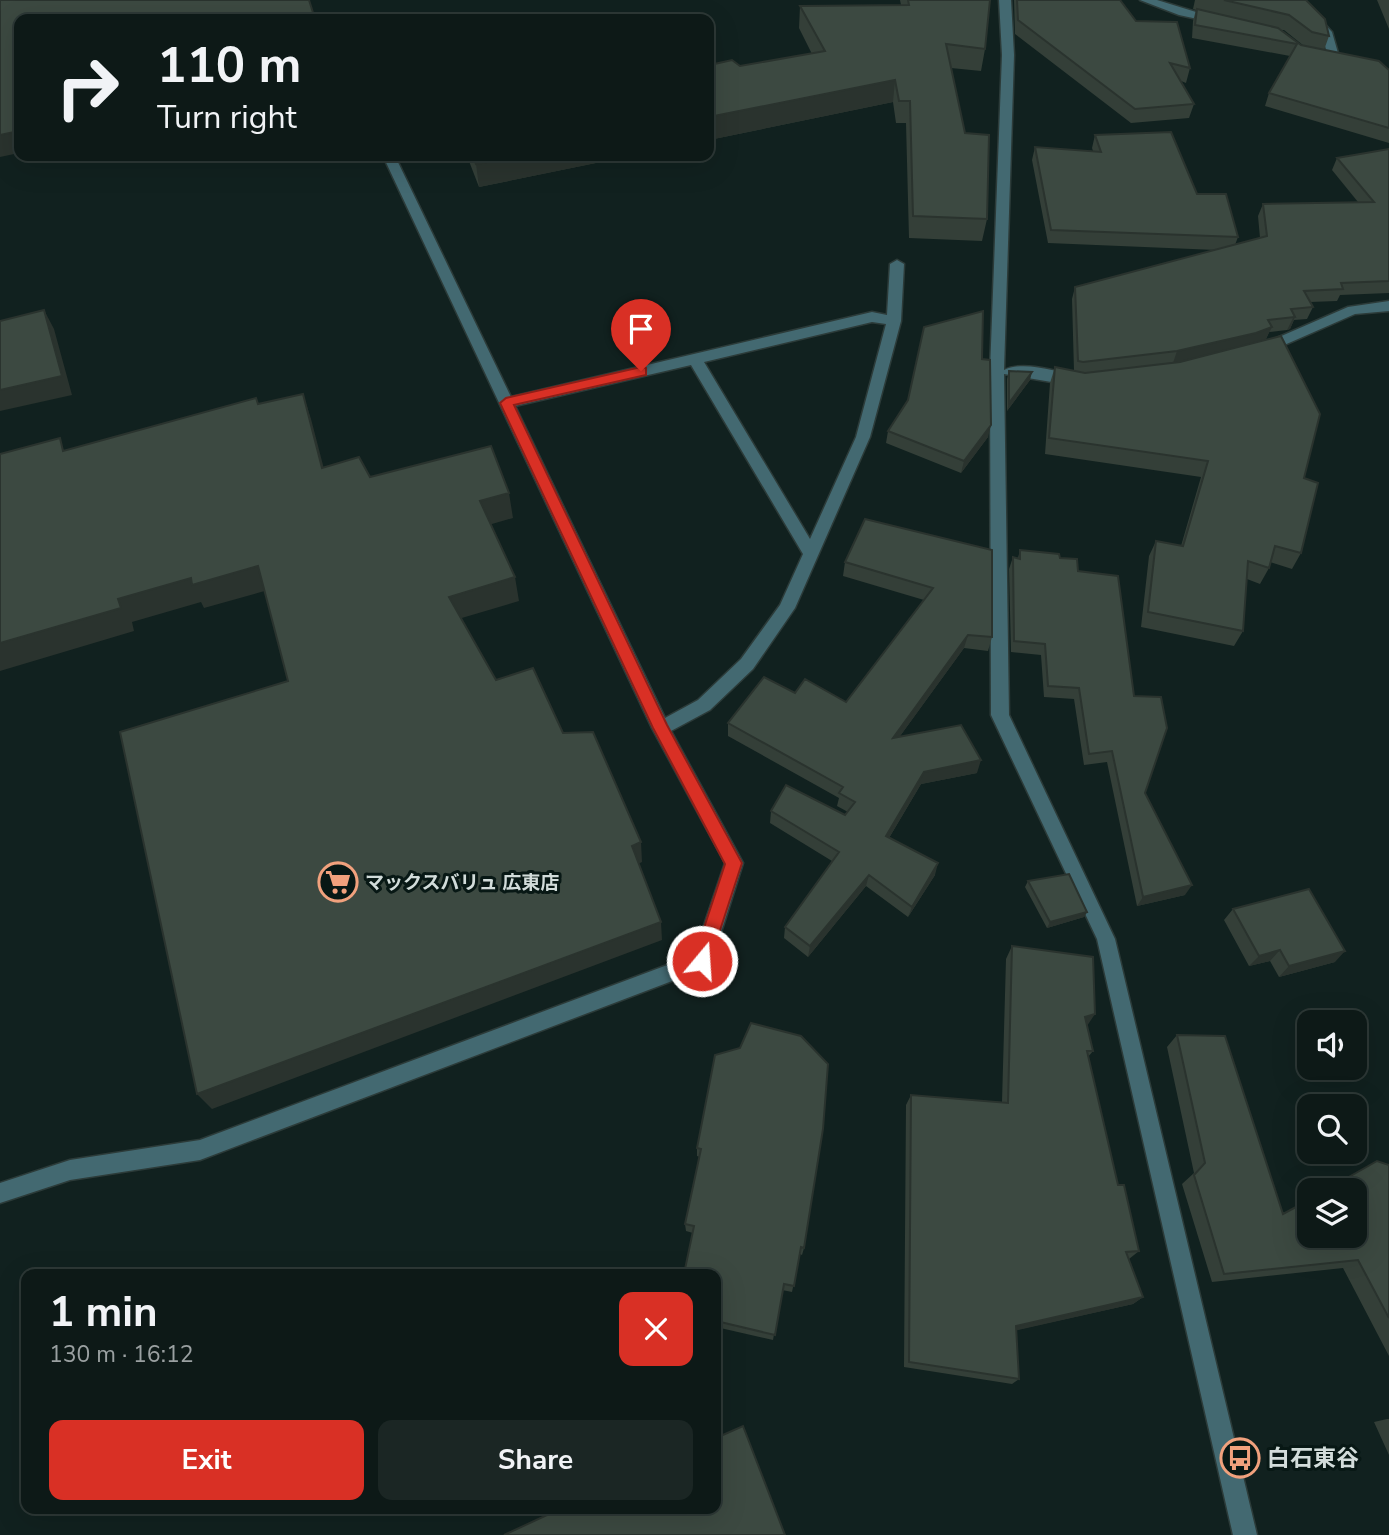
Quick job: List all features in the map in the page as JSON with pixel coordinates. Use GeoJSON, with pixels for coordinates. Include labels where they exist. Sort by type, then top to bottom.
{"type":"FeatureCollection","features":[{"type":"Feature","properties":{"kind":"street"},"geometry":{"type":"LineString","coordinates":[[1005,0],[1008,55],[997,371],[1000,715],[1106,939],[1245,1535]]}},
{"type":"Feature","properties":{"kind":"street"},"geometry":{"type":"LineString","coordinates":[[1146,0],[1183,13],[1223,21]]}},
{"type":"Feature","properties":{"kind":"street"},"geometry":{"type":"LineString","coordinates":[[1296,0],[1326,32],[1334,60]]}},
{"type":"Feature","properties":{"kind":"street"},"geometry":{"type":"LineString","coordinates":[[0,1194],[70,1170],[200,1150],[702,961],[734,863],[661,728],[391,161]]}},
{"type":"Feature","properties":{"kind":"street"},"geometry":{"type":"LineString","coordinates":[[661,728],[704,705],[747,664],[788,608],[863,437],[894,321],[897,264]]}},
{"type":"Feature","properties":{"kind":"street"},"geometry":{"type":"LineString","coordinates":[[1244,355],[1353,310],[1389,306]]}},
{"type":"Feature","properties":{"kind":"street"},"geometry":{"type":"LineString","coordinates":[[506,403],[872,317],[894,321]]}},
{"type":"Feature","properties":{"kind":"street"},"geometry":{"type":"LineString","coordinates":[[695,359],[812,556]]}},
{"type":"Feature","properties":{"kind":"street"},"geometry":{"type":"LineString","coordinates":[[997,371],[1039,373],[1079,382],[1093,380]]}},
{"type":"Feature","properties":{"kind":"building"},"geometry":{"type":"Polygon","coordinates":[[[0,0],[309,0],[313,14],[14,14],[14,132],[0,135],[0,0]]]}},
{"type":"Feature","properties":{"kind":"building"},"geometry":{"type":"Polygon","coordinates":[[[908,0],[990,0],[985,49],[946,44],[965,133],[989,135],[987,219],[913,216],[910,101],[899,101],[895,80],[714,116],[714,64],[732,60],[740,66],[825,51],[800,6],[909,5],[908,0]]]}},
{"type":"Feature","properties":{"kind":"building"},"geometry":{"type":"Polygon","coordinates":[[[1017,0],[1120,0],[1136,21],[1177,22],[1190,68],[1170,63],[1194,104],[1135,109],[1018,20],[1017,0]]]}},
{"type":"Feature","properties":{"kind":"building"},"geometry":{"type":"Polygon","coordinates":[[[1224,0],[1306,0],[1325,19],[1329,36],[1312,32],[1289,15],[1224,0]]]}},
{"type":"Feature","properties":{"kind":"building"},"geometry":{"type":"Polygon","coordinates":[[[1197,9],[1278,28],[1301,45],[1379,61],[1389,70],[1389,128],[1269,93],[1297,44],[1195,25],[1197,9]]]}},
{"type":"Feature","properties":{"kind":"building"},"geometry":{"type":"Polygon","coordinates":[[[1171,132],[1197,194],[1226,194],[1238,237],[1051,230],[1035,147],[1101,152],[1095,135],[1171,132]]]}},
{"type":"Feature","properties":{"kind":"building"},"geometry":{"type":"Polygon","coordinates":[[[1389,149],[1389,281],[1341,283],[1343,289],[1304,291],[1313,307],[1291,309],[1295,317],[1268,320],[1272,327],[1256,333],[1177,351],[1078,361],[1075,287],[1267,236],[1263,204],[1374,202],[1337,158],[1389,149]]]}},
{"type":"Feature","properties":{"kind":"building"},"geometry":{"type":"Polygon","coordinates":[[[44,310],[62,376],[0,390],[0,321],[44,310]]]}},
{"type":"Feature","properties":{"kind":"building"},"geometry":{"type":"Polygon","coordinates":[[[983,311],[982,359],[990,360],[991,425],[964,461],[888,431],[908,400],[924,327],[983,311]]]}},
{"type":"Feature","properties":{"kind":"building"},"geometry":{"type":"Polygon","coordinates":[[[1281,336],[1320,414],[1304,478],[1318,483],[1301,553],[1275,546],[1269,568],[1248,561],[1243,631],[1148,612],[1156,541],[1183,546],[1208,461],[1049,438],[1055,367],[1085,373],[1180,362],[1281,336]]]}},
{"type":"Feature","properties":{"kind":"building"},"geometry":{"type":"Polygon","coordinates":[[[1009,371],[1032,372],[1009,403],[1009,371]]]}},
{"type":"Feature","properties":{"kind":"building"},"geometry":{"type":"Polygon","coordinates":[[[303,394],[322,468],[359,457],[370,477],[491,446],[509,493],[480,501],[515,577],[449,597],[496,680],[533,668],[563,733],[593,732],[641,842],[632,846],[661,922],[197,1094],[120,732],[288,681],[258,566],[192,585],[191,578],[118,599],[121,608],[0,643],[0,454],[60,438],[63,451],[256,398],[258,404],[303,394]]]}},
{"type":"Feature","properties":{"kind":"building"},"geometry":{"type":"Polygon","coordinates":[[[865,519],[992,550],[992,637],[968,635],[893,738],[961,725],[981,760],[924,772],[886,836],[938,863],[912,907],[869,875],[810,946],[785,927],[839,852],[771,811],[786,785],[845,815],[855,802],[839,793],[843,787],[728,723],[764,677],[795,693],[805,679],[846,702],[933,588],[845,562],[865,519]]]}},
{"type":"Feature","properties":{"kind":"building"},"geometry":{"type":"Polygon","coordinates":[[[1020,550],[1059,554],[1060,558],[1077,559],[1078,571],[1118,576],[1134,696],[1161,697],[1167,728],[1145,793],[1192,885],[1143,897],[1112,751],[1089,754],[1079,688],[1048,686],[1045,644],[1014,641],[1013,557],[1020,559],[1020,550]]]}},
{"type":"Feature","properties":{"kind":"building"},"geometry":{"type":"Polygon","coordinates":[[[1069,874],[1087,912],[1050,922],[1028,881],[1069,874]]]}},
{"type":"Feature","properties":{"kind":"building"},"geometry":{"type":"Polygon","coordinates":[[[1309,889],[1345,951],[1289,966],[1280,950],[1259,956],[1233,909],[1309,889]]]}},
{"type":"Feature","properties":{"kind":"building"},"geometry":{"type":"Polygon","coordinates":[[[1012,946],[1093,957],[1095,1014],[1085,1017],[1093,1051],[1087,1051],[1118,1185],[1124,1185],[1139,1251],[1126,1252],[1143,1297],[1016,1326],[1019,1379],[909,1362],[911,1095],[1008,1103],[1012,946]]]}},
{"type":"Feature","properties":{"kind":"building"},"geometry":{"type":"Polygon","coordinates":[[[751,1023],[801,1036],[828,1064],[823,1129],[804,1248],[801,1247],[794,1286],[784,1284],[775,1335],[721,1322],[721,1269],[685,1269],[694,1226],[685,1224],[701,1149],[697,1148],[715,1055],[740,1048],[751,1023]]]}},
{"type":"Feature","properties":{"kind":"building"},"geometry":{"type":"Polygon","coordinates":[[[1177,1035],[1225,1036],[1283,1214],[1297,1206],[1297,1248],[1367,1248],[1367,1178],[1347,1178],[1377,1161],[1389,1165],[1389,1318],[1358,1260],[1224,1274],[1194,1175],[1205,1163],[1177,1035]]]}},
{"type":"Feature","properties":{"kind":"building"},"geometry":{"type":"Polygon","coordinates":[[[743,1426],[785,1535],[504,1535],[549,1514],[721,1514],[721,1436],[743,1426]]]}},
{"type":"Feature","properties":{"kind":"place","name":"マックスバリュ 広東店"},"geometry":{"type":"Point","coordinates":[338,882]}},
{"type":"Feature","properties":{"kind":"place","name":"白石東谷"},"geometry":{"type":"Point","coordinates":[1240,1458]}},
{"type":"Feature","properties":{"kind":"route"},"geometry":{"type":"LineString","coordinates":[[641,371],[506,403],[661,728],[734,863],[702,961]]}}]}
